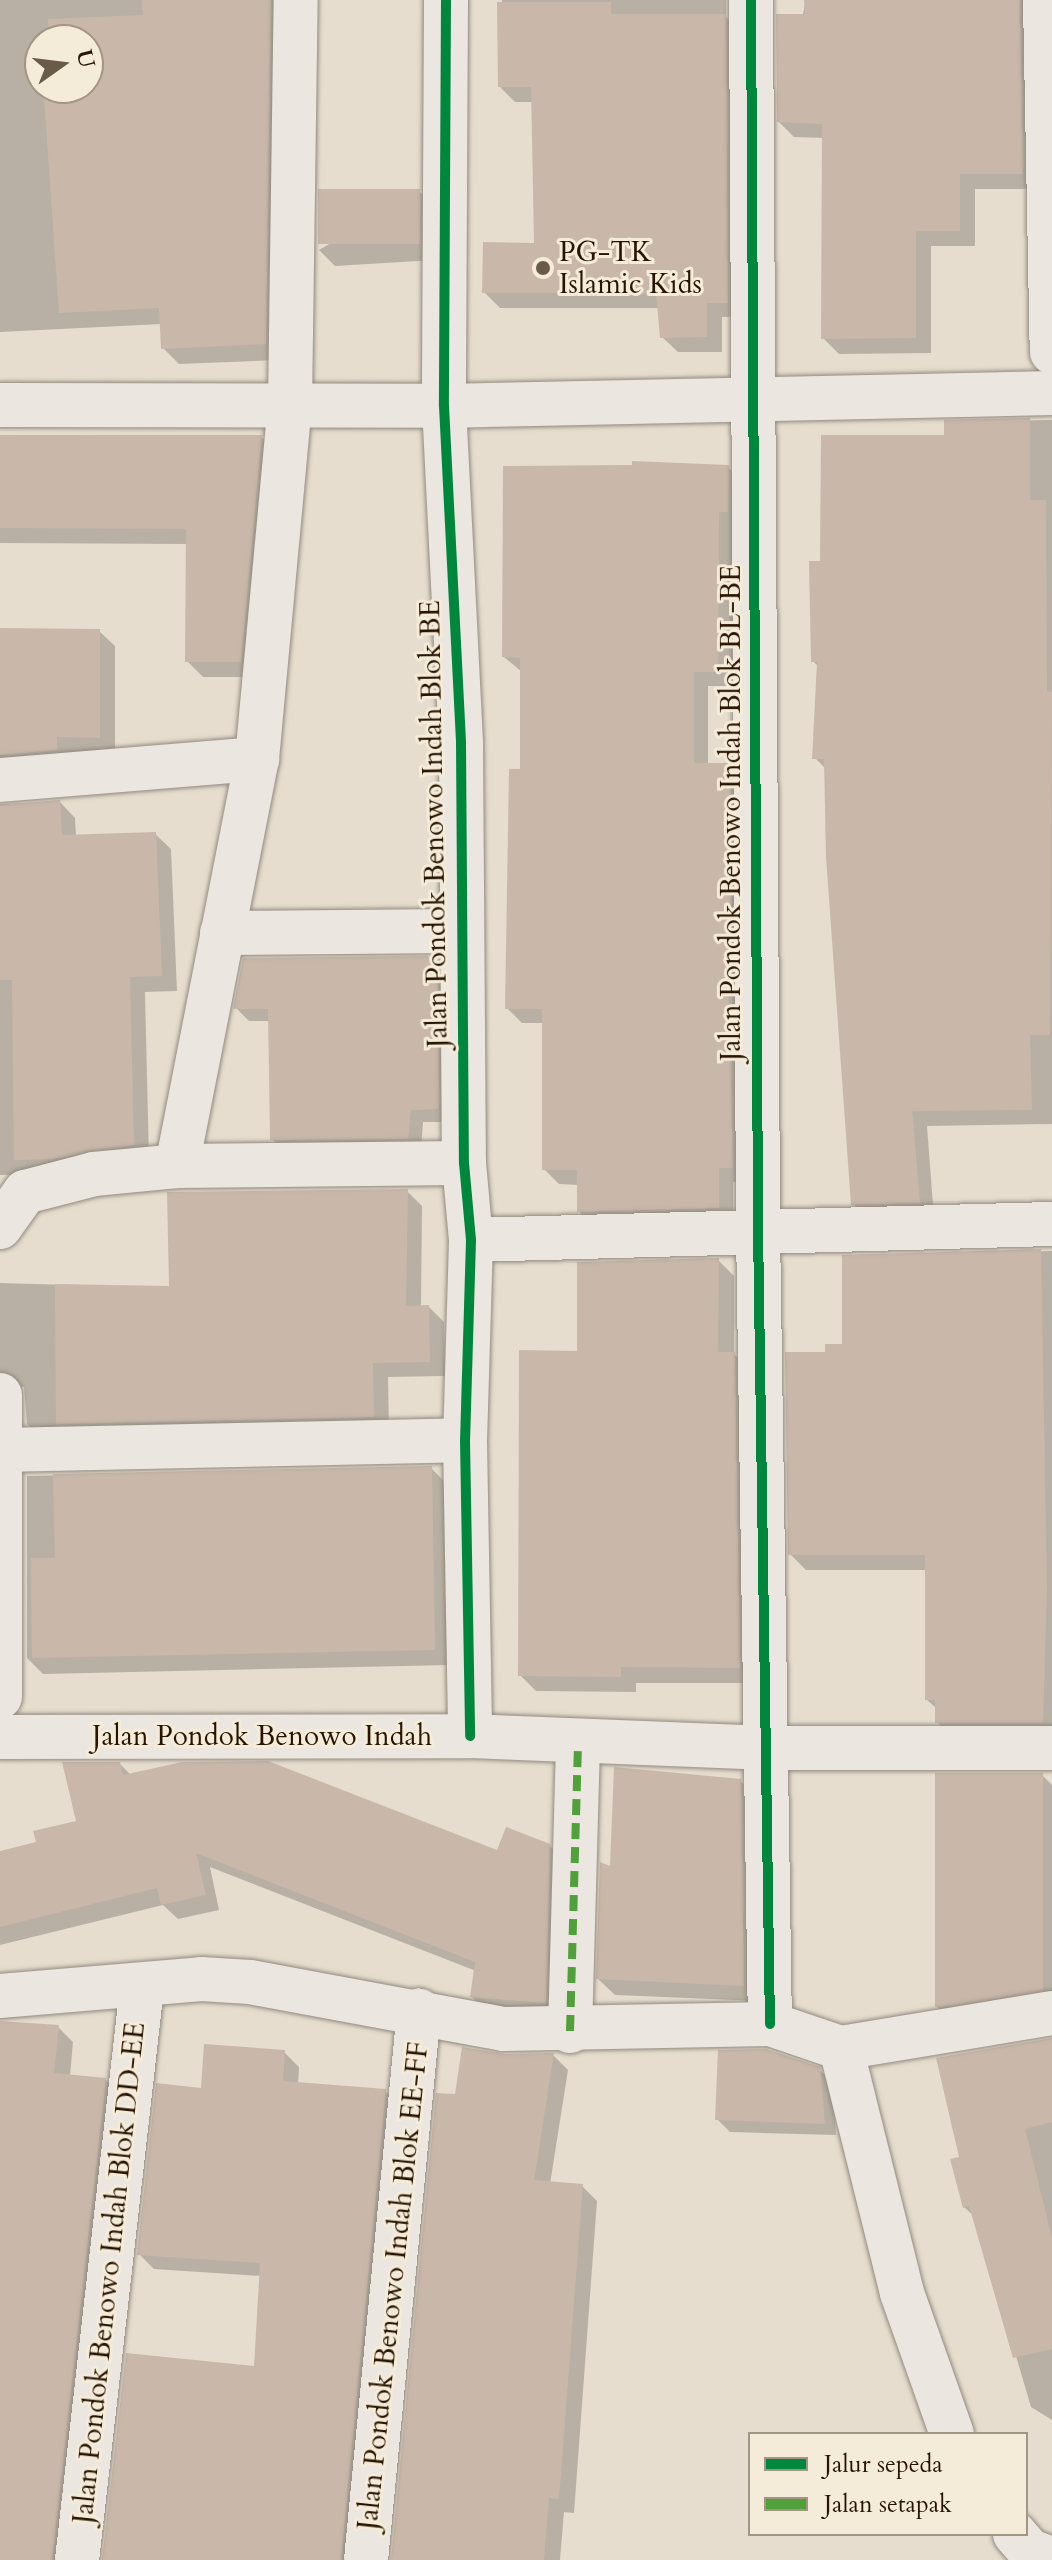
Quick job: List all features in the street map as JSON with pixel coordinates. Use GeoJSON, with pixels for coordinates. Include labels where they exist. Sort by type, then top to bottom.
{"type":"FeatureCollection","features":[{"type":"Feature","properties":{"kind":"street"},"geometry":{"type":"LineString","coordinates":[[177,1166],[257,759],[290,405],[296,0]]}},
{"type":"Feature","properties":{"kind":"street","name":"Jalan Pondok Benowo Indah Blok BE"},"geometry":{"type":"LineString","coordinates":[[446,0],[444,406],[461,744],[464,1163],[471,1240],[465,1440],[470,1736]]}},
{"type":"Feature","properties":{"kind":"street","name":"Jalan Pondok Benowo Indah Blok BL-BE"},"geometry":{"type":"LineString","coordinates":[[751,0],[758,1228],[769,1748],[770,2024]]}},
{"type":"Feature","properties":{"kind":"street"},"geometry":{"type":"LineString","coordinates":[[1045,0],[1052,352]]}},
{"type":"Feature","properties":{"kind":"street"},"geometry":{"type":"LineString","coordinates":[[0,405],[444,406],[1052,393]]}},
{"type":"Feature","properties":{"kind":"street"},"geometry":{"type":"LineString","coordinates":[[0,780],[257,759]]}},
{"type":"Feature","properties":{"kind":"street"},"geometry":{"type":"LineString","coordinates":[[222,933],[462,931]]}},
{"type":"Feature","properties":{"kind":"street"},"geometry":{"type":"LineString","coordinates":[[0,1227],[13,1203],[44,1183],[177,1166],[464,1163]]}},
{"type":"Feature","properties":{"kind":"street"},"geometry":{"type":"LineString","coordinates":[[471,1240],[758,1228],[1052,1224]]}},
{"type":"Feature","properties":{"kind":"street"},"geometry":{"type":"LineString","coordinates":[[0,1395],[3,1450],[0,1697]]}},
{"type":"Feature","properties":{"kind":"street"},"geometry":{"type":"LineString","coordinates":[[3,1450],[465,1440]]}},
{"type":"Feature","properties":{"kind":"street","name":"Jalan Pondok Benowo Indah"},"geometry":{"type":"LineString","coordinates":[[0,1737],[470,1736],[578,1744],[769,1748],[1052,1748]]}},
{"type":"Feature","properties":{"kind":"street"},"geometry":{"type":"LineString","coordinates":[[570,2031],[578,1744]]}},
{"type":"Feature","properties":{"kind":"street"},"geometry":{"type":"LineString","coordinates":[[0,1996],[142,1987],[201,1979],[250,1982],[504,2029],[570,2031],[770,2024],[841,2048],[1052,2013]]}},
{"type":"Feature","properties":{"kind":"street","name":"Jalan Pondok Benowo Indah Blok DD-EE"},"geometry":{"type":"LineString","coordinates":[[77,2560],[142,1987]]}},
{"type":"Feature","properties":{"kind":"street","name":"Jalan Pondok Benowo Indah Blok EE-FF"},"geometry":{"type":"LineString","coordinates":[[366,2560],[419,2011]]}},
{"type":"Feature","properties":{"kind":"street"},"geometry":{"type":"LineString","coordinates":[[841,2048],[902,2293],[951,2432]]}},
{"type":"Feature","properties":{"kind":"street"},"geometry":{"type":"LineString","coordinates":[[1017,2536],[1030,2551],[1052,2559]]}},
{"type":"Feature","properties":{"kind":"building"},"geometry":{"type":"Polygon","coordinates":[[[142,0],[271,0],[266,344],[161,349],[159,308],[59,313],[45,104],[104,104],[104,24],[48,24],[48,19],[143,15],[142,0]]]}},
{"type":"Feature","properties":{"kind":"building"},"geometry":{"type":"Polygon","coordinates":[[[804,0],[1020,0],[1023,174],[960,174],[960,231],[916,231],[916,338],[821,339],[822,124],[777,122],[776,14],[805,14],[804,0]]]}},
{"type":"Feature","properties":{"kind":"building"},"geometry":{"type":"Polygon","coordinates":[[[497,2],[611,2],[611,14],[726,14],[728,303],[707,303],[707,337],[660,338],[656,293],[482,293],[483,242],[534,243],[531,87],[498,87],[497,2]]]}},
{"type":"Feature","properties":{"kind":"building"},"geometry":{"type":"Polygon","coordinates":[[[318,189],[420,189],[420,244],[318,244],[318,189]]]}},
{"type":"Feature","properties":{"kind":"building"},"geometry":{"type":"Polygon","coordinates":[[[1030,418],[1030,500],[1046,500],[1047,691],[1052,692],[1050,1035],[1030,1035],[1032,1110],[912,1111],[920,1203],[851,1205],[826,857],[824,759],[812,759],[817,662],[811,662],[809,561],[820,561],[821,435],[944,435],[944,420],[1030,418]]]}},
{"type":"Feature","properties":{"kind":"building"},"geometry":{"type":"Polygon","coordinates":[[[0,435],[262,435],[241,662],[185,662],[186,529],[0,528],[0,435]]]}},
{"type":"Feature","properties":{"kind":"building"},"geometry":{"type":"Polygon","coordinates":[[[632,461],[729,465],[728,512],[719,512],[718,672],[694,672],[694,763],[730,763],[731,904],[726,904],[733,1168],[719,1168],[719,1208],[577,1212],[577,1170],[542,1170],[542,1009],[505,1009],[509,769],[520,769],[520,658],[502,657],[503,466],[632,465],[632,461]]]}},
{"type":"Feature","properties":{"kind":"building"},"geometry":{"type":"Polygon","coordinates":[[[0,628],[100,629],[100,738],[57,737],[57,750],[0,755],[0,628]]]}},
{"type":"Feature","properties":{"kind":"building"},"geometry":{"type":"Polygon","coordinates":[[[60,800],[62,835],[156,832],[162,976],[130,977],[134,1145],[52,1159],[14,1160],[12,980],[0,980],[0,805],[60,800]]]}},
{"type":"Feature","properties":{"kind":"building"},"geometry":{"type":"Polygon","coordinates":[[[428,956],[438,981],[439,1109],[411,1110],[408,1139],[270,1140],[268,1009],[233,1009],[243,958],[428,956]]]}},
{"type":"Feature","properties":{"kind":"building"},"geometry":{"type":"Polygon","coordinates":[[[408,1189],[406,1306],[429,1305],[430,1362],[373,1363],[374,1417],[56,1424],[55,1284],[169,1286],[167,1192],[408,1189]]]}},
{"type":"Feature","properties":{"kind":"building"},"geometry":{"type":"Polygon","coordinates":[[[1041,1249],[1047,1589],[1043,1723],[935,1723],[935,1700],[925,1700],[925,1555],[788,1555],[785,1352],[825,1352],[825,1344],[842,1344],[842,1255],[1041,1249]]]}},
{"type":"Feature","properties":{"kind":"building"},"geometry":{"type":"Polygon","coordinates":[[[719,1258],[718,1352],[735,1352],[740,1668],[621,1667],[621,1677],[518,1676],[519,1350],[577,1351],[577,1262],[719,1258]]]}},
{"type":"Feature","properties":{"kind":"building"},"geometry":{"type":"Polygon","coordinates":[[[432,1466],[435,1650],[32,1658],[31,1558],[55,1558],[53,1474],[432,1466]]]}},
{"type":"Feature","properties":{"kind":"building"},"geometry":{"type":"Polygon","coordinates":[[[268,1761],[497,1850],[506,1827],[550,1844],[546,2003],[470,1997],[475,1962],[196,1853],[206,1895],[161,1905],[157,1888],[0,1927],[0,1851],[36,1842],[33,1831],[76,1821],[62,1762],[120,1762],[123,1775],[182,1762],[268,1761]]]}},
{"type":"Feature","properties":{"kind":"building"},"geometry":{"type":"Polygon","coordinates":[[[614,1767],[741,1779],[744,1986],[596,1979],[600,1862],[610,1866],[614,1767]]]}},
{"type":"Feature","properties":{"kind":"building"},"geometry":{"type":"Polygon","coordinates":[[[935,1773],[1043,1773],[1043,2007],[935,2007],[935,1773]]]}},
{"type":"Feature","properties":{"kind":"building"},"geometry":{"type":"Polygon","coordinates":[[[0,2021],[59,2025],[54,2073],[106,2078],[52,2560],[0,2560],[0,2021]]]}},
{"type":"Feature","properties":{"kind":"building"},"geometry":{"type":"Polygon","coordinates":[[[1052,2038],[1052,2122],[1025,2129],[1052,2238],[1052,2349],[1013,2358],[969,2206],[963,2208],[950,2159],[959,2157],[936,2058],[1052,2038]]]}},
{"type":"Feature","properties":{"kind":"building"},"geometry":{"type":"Polygon","coordinates":[[[204,2044],[285,2050],[283,2081],[386,2089],[341,2560],[102,2560],[126,2353],[254,2366],[260,2263],[137,2255],[156,2083],[201,2088],[204,2044]]]}},
{"type":"Feature","properties":{"kind":"building"},"geometry":{"type":"Polygon","coordinates":[[[462,2047],[504,2054],[554,2053],[534,2180],[583,2184],[559,2499],[549,2498],[544,2560],[391,2560],[436,2093],[455,2094],[462,2047]]]}},
{"type":"Feature","properties":{"kind":"building"},"geometry":{"type":"Polygon","coordinates":[[[766,2049],[820,2067],[825,2124],[715,2120],[718,2050],[766,2049]]]}},
{"type":"Feature","properties":{"kind":"marked path"},"geometry":{"type":"LineString","coordinates":[[570,2031],[578,1744]]}},
{"type":"Feature","properties":{"kind":"cycle path"},"geometry":{"type":"LineString","coordinates":[[446,0],[444,406],[461,744],[464,1163],[471,1240],[465,1440],[470,1736]]}},
{"type":"Feature","properties":{"kind":"cycle path"},"geometry":{"type":"LineString","coordinates":[[751,0],[758,1228],[770,2024]]}},
{"type":"Feature","properties":{"kind":"place","name":"PG-TK Islamic Kids"},"geometry":{"type":"Point","coordinates":[543,268]}}]}
